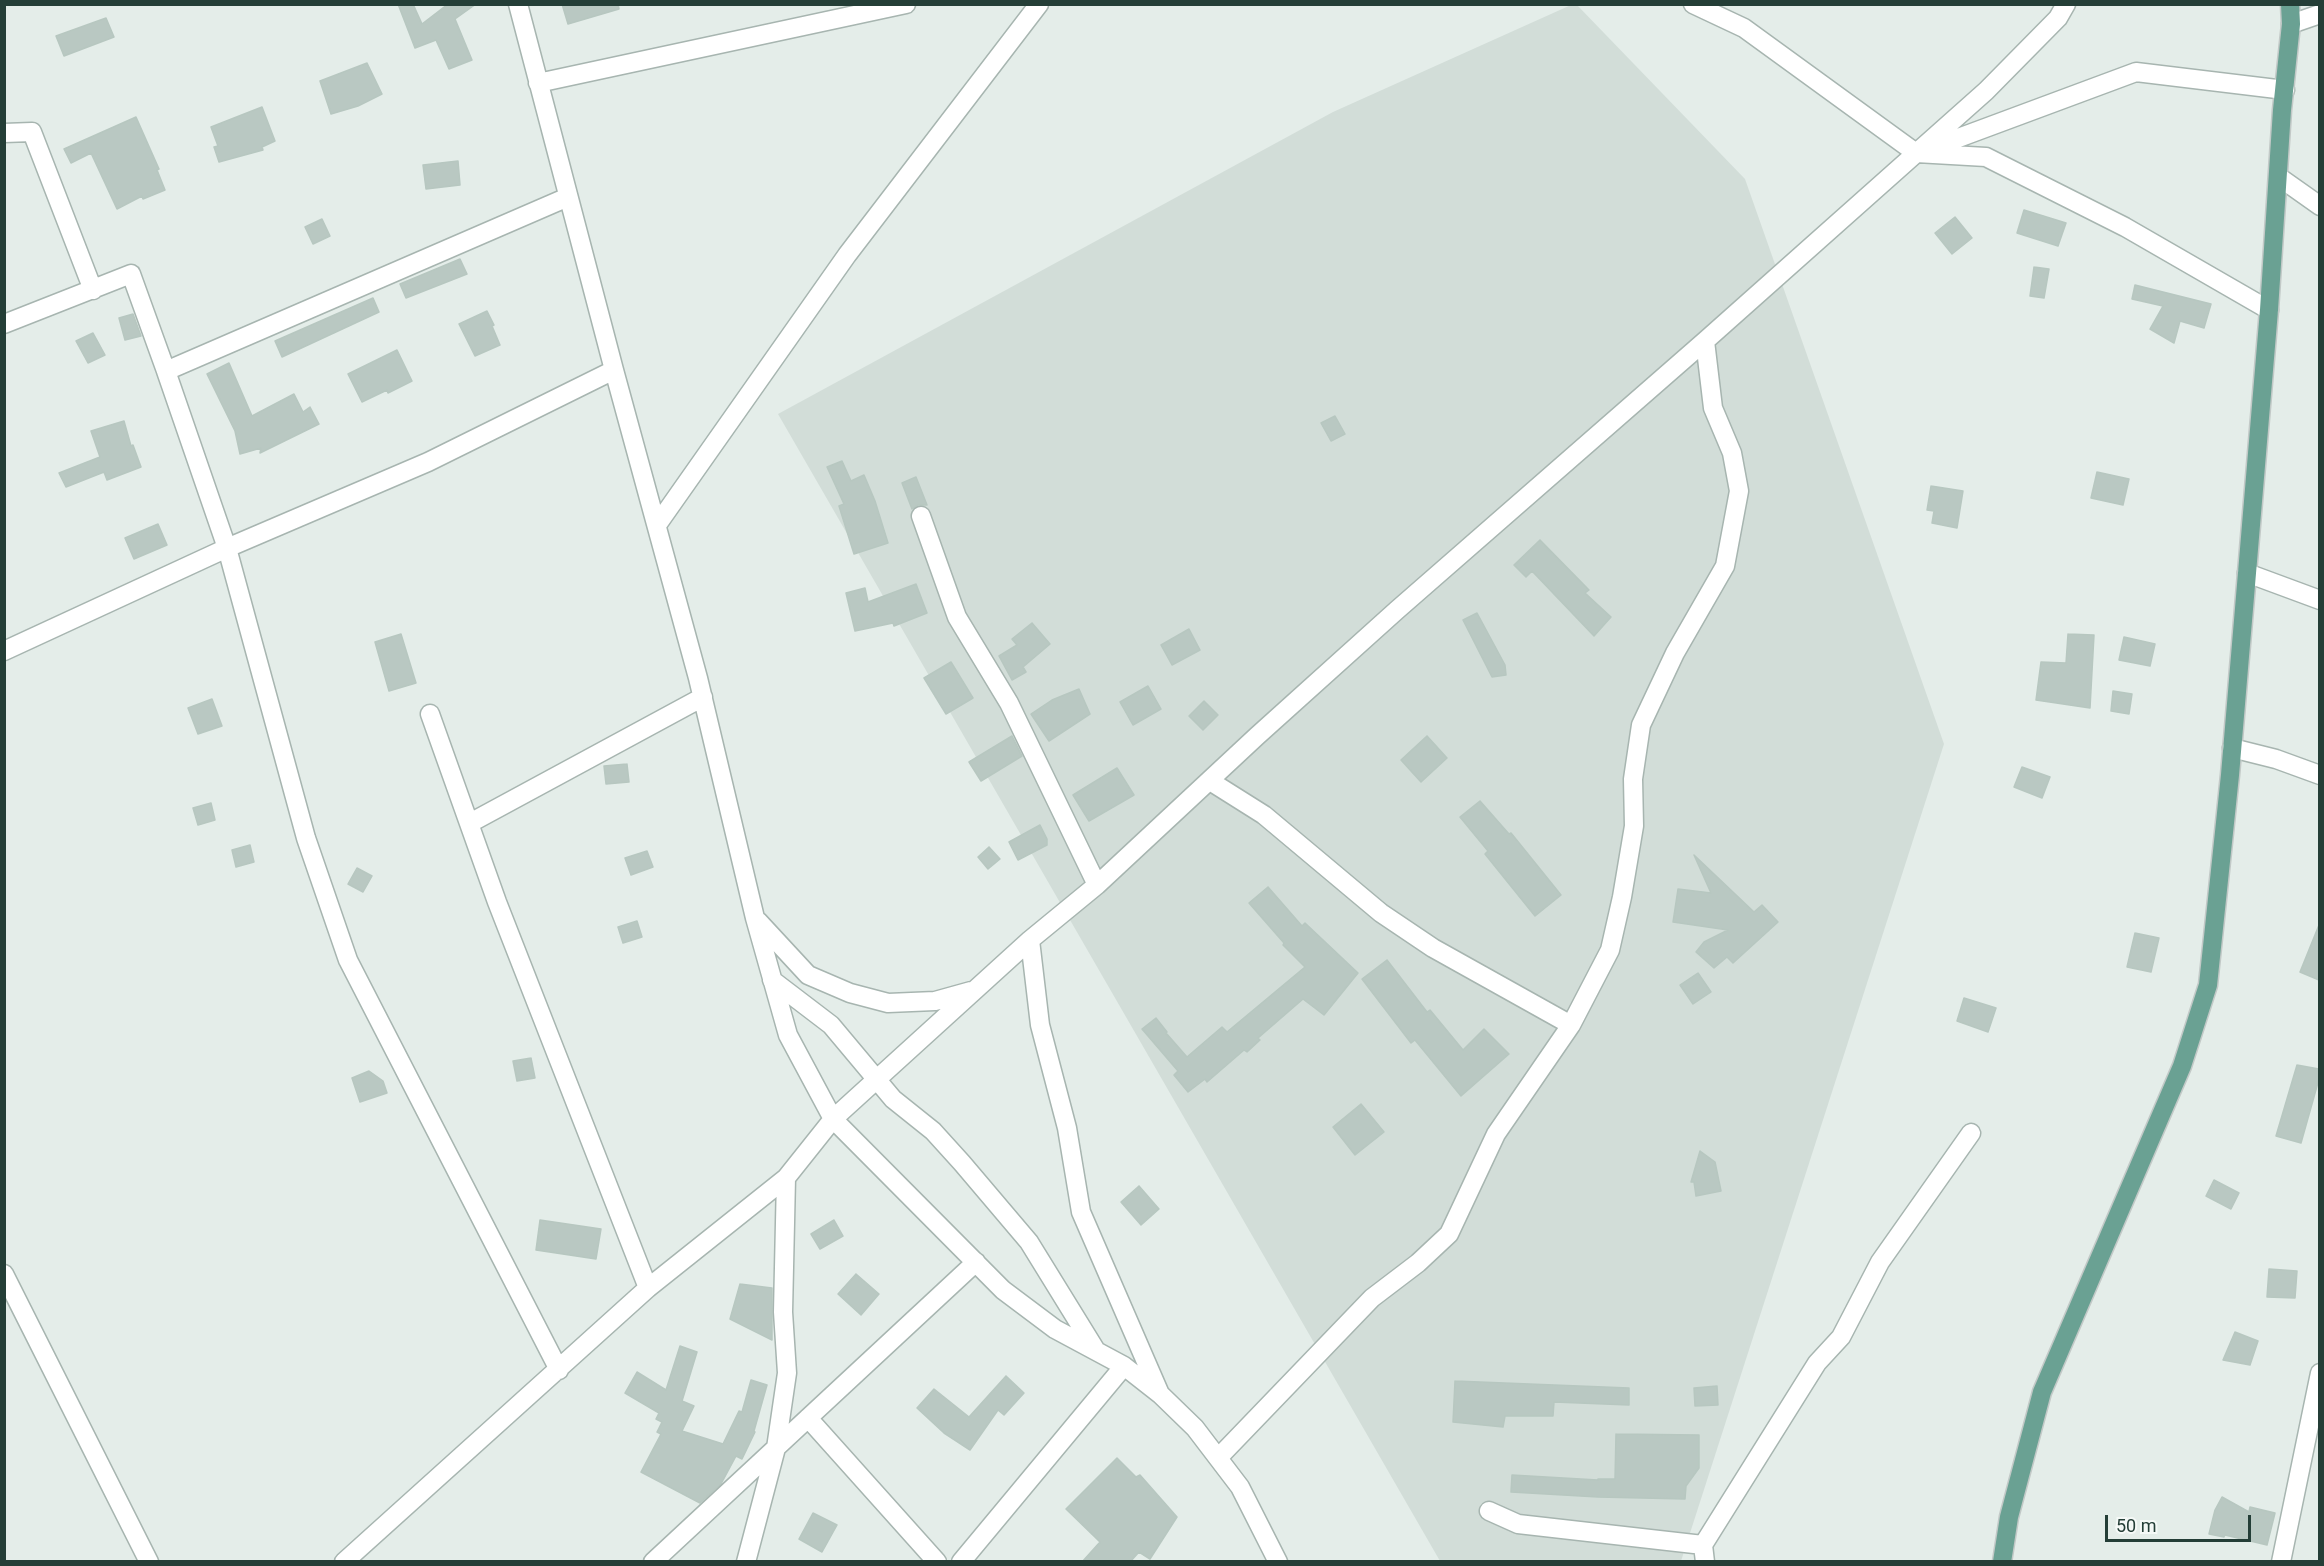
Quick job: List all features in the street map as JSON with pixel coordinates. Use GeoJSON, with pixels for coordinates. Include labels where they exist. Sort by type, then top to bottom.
{"type":"FeatureCollection","features":[{"type":"Feature","properties":{"kind":"main road"},"geometry":{"type":"LineString","coordinates":[[2002,1562],[2010,1516],[2042,1392],[2182,1066],[2208,985],[2232,748],[2269,310],[2291,24],[2290,4]]}},
{"type":"Feature","properties":{"kind":"street"},"geometry":{"type":"LineString","coordinates":[[519,4],[568,197],[703,697],[755,918],[788,1035],[833,1119],[975,1262],[1004,1290],[1047,1322],[1124,1366],[1161,1395],[1195,1428],[1240,1487],[1278,1562]]}},
{"type":"Feature","properties":{"kind":"street"},"geometry":{"type":"LineString","coordinates":[[538,83],[906,4]]}},
{"type":"Feature","properties":{"kind":"street"},"geometry":{"type":"LineString","coordinates":[[657,525],[847,255],[1039,4]]}},
{"type":"Feature","properties":{"kind":"street"},"geometry":{"type":"LineString","coordinates":[[1693,4],[1744,28],[1916,153],[1986,157],[2125,227],[2269,310]]}},
{"type":"Feature","properties":{"kind":"street"},"geometry":{"type":"LineString","coordinates":[[344,1562],[648,1288],[786,1178],[833,1119],[1030,940],[1097,885],[1397,610],[1986,91],[2058,18],[2066,4]]}},
{"type":"Feature","properties":{"kind":"street"},"geometry":{"type":"LineString","coordinates":[[2291,24],[2319,14]]}},
{"type":"Feature","properties":{"kind":"street"},"geometry":{"type":"LineString","coordinates":[[1916,153],[2136,72],[2285,90]]}},
{"type":"Feature","properties":{"kind":"street"},"geometry":{"type":"LineString","coordinates":[[4,133],[32,132],[93,290]]}},
{"type":"Feature","properties":{"kind":"street"},"geometry":{"type":"LineString","coordinates":[[2279,177],[2319,206]]}},
{"type":"Feature","properties":{"kind":"street"},"geometry":{"type":"LineString","coordinates":[[166,371],[568,197]]}},
{"type":"Feature","properties":{"kind":"street"},"geometry":{"type":"LineString","coordinates":[[4,324],[131,274],[227,548],[306,838],[348,960],[559,1370]]}},
{"type":"Feature","properties":{"kind":"street"},"geometry":{"type":"LineString","coordinates":[[1218,1458],[1372,1298],[1418,1263],[1449,1234],[1496,1134],[1571,1025],[1610,950],[1634,826],[1633,779],[1641,725],[1675,653],[1725,566],[1740,491],[1732,453],[1713,408],[1705,341]]}},
{"type":"Feature","properties":{"kind":"street"},"geometry":{"type":"LineString","coordinates":[[4,651],[227,548],[428,462],[614,370]]}},
{"type":"Feature","properties":{"kind":"street"},"geometry":{"type":"LineString","coordinates":[[921,516],[957,617],[1009,703],[1097,885]]}},
{"type":"Feature","properties":{"kind":"street"},"geometry":{"type":"LineString","coordinates":[[2247,573],[2319,600]]}},
{"type":"Feature","properties":{"kind":"street"},"geometry":{"type":"LineString","coordinates":[[470,823],[703,697]]}},
{"type":"Feature","properties":{"kind":"street"},"geometry":{"type":"LineString","coordinates":[[430,714],[497,902],[648,1288]]}},
{"type":"Feature","properties":{"kind":"street"},"geometry":{"type":"LineString","coordinates":[[2232,748],[2276,759],[2319,775]]}},
{"type":"Feature","properties":{"kind":"street"},"geometry":{"type":"LineString","coordinates":[[1210,781],[1264,815],[1381,913],[1433,948],[1571,1025]]}},
{"type":"Feature","properties":{"kind":"street"},"geometry":{"type":"LineString","coordinates":[[755,918],[808,975],[849,993],[888,1003],[935,1001],[975,990]]}},
{"type":"Feature","properties":{"kind":"street"},"geometry":{"type":"LineString","coordinates":[[1030,940],[1040,1025],[1067,1128],[1081,1212],[1161,1395]]}},
{"type":"Feature","properties":{"kind":"street"},"geometry":{"type":"LineString","coordinates":[[772,980],[831,1025],[893,1099],[933,1131],[1029,1242],[1096,1351]]}},
{"type":"Feature","properties":{"kind":"street"},"geometry":{"type":"LineString","coordinates":[[1489,1511],[1518,1524],[1704,1553],[1817,1363],[1841,1337],[1880,1263],[1971,1133]]}},
{"type":"Feature","properties":{"kind":"street"},"geometry":{"type":"LineString","coordinates":[[746,1562],[776,1449],[787,1373],[783,1312],[786,1178]]}},
{"type":"Feature","properties":{"kind":"street"},"geometry":{"type":"LineString","coordinates":[[653,1562],[975,1262]]}},
{"type":"Feature","properties":{"kind":"street"},"geometry":{"type":"LineString","coordinates":[[4,1274],[149,1562]]}},
{"type":"Feature","properties":{"kind":"street"},"geometry":{"type":"LineString","coordinates":[[961,1562],[1124,1366]]}},
{"type":"Feature","properties":{"kind":"street"},"geometry":{"type":"LineString","coordinates":[[2281,1562],[2319,1373]]}},
{"type":"Feature","properties":{"kind":"street"},"geometry":{"type":"LineString","coordinates":[[808,1418],[937,1562]]}},
{"type":"Feature","properties":{"kind":"shaded area"},"geometry":{"type":"Polygon","coordinates":[[[1571,5],[1577,5],[1745,179],[1944,744],[1681,1561],[1440,1561],[778,414],[1333,112],[1571,5]]]}},
{"type":"Feature","properties":{"kind":"building"},"geometry":{"type":"Polygon","coordinates":[[[398,4],[413,4],[422,24],[448,4],[476,4],[455,19],[472,60],[449,69],[436,40],[415,48],[398,4]]]}},
{"type":"Feature","properties":{"kind":"building"},"geometry":{"type":"Polygon","coordinates":[[[562,4],[618,4],[619,9],[568,24],[562,4]]]}},
{"type":"Feature","properties":{"kind":"building"},"geometry":{"type":"Polygon","coordinates":[[[106,18],[114,37],[64,56],[56,36],[106,18]]]}},
{"type":"Feature","properties":{"kind":"building"},"geometry":{"type":"Polygon","coordinates":[[[367,63],[382,94],[358,106],[331,114],[320,81],[367,63]]]}},
{"type":"Feature","properties":{"kind":"building"},"geometry":{"type":"Polygon","coordinates":[[[262,107],[275,141],[262,147],[263,150],[219,162],[214,147],[218,146],[211,127],[262,107]]]}},
{"type":"Feature","properties":{"kind":"building"},"geometry":{"type":"Polygon","coordinates":[[[136,117],[159,169],[157,170],[165,190],[143,199],[142,196],[117,209],[91,153],[71,163],[64,149],[136,117]]]}},
{"type":"Feature","properties":{"kind":"building"},"geometry":{"type":"Polygon","coordinates":[[[458,161],[460,185],[426,189],[423,165],[458,161]]]}},
{"type":"Feature","properties":{"kind":"building"},"geometry":{"type":"Polygon","coordinates":[[[2024,210],[2066,223],[2058,246],[2017,233],[2024,210]]]}},
{"type":"Feature","properties":{"kind":"building"},"geometry":{"type":"Polygon","coordinates":[[[1955,217],[1972,238],[1952,254],[1935,233],[1955,217]]]}},
{"type":"Feature","properties":{"kind":"building"},"geometry":{"type":"Polygon","coordinates":[[[322,219],[330,236],[313,244],[305,227],[322,219]]]}},
{"type":"Feature","properties":{"kind":"building"},"geometry":{"type":"Polygon","coordinates":[[[460,259],[467,274],[406,298],[400,284],[460,259]]]}},
{"type":"Feature","properties":{"kind":"building"},"geometry":{"type":"Polygon","coordinates":[[[2034,267],[2049,269],[2044,298],[2030,296],[2034,267]]]}},
{"type":"Feature","properties":{"kind":"building"},"geometry":{"type":"Polygon","coordinates":[[[2135,285],[2211,304],[2204,328],[2180,321],[2174,343],[2150,329],[2163,306],[2132,299],[2135,285]]]}},
{"type":"Feature","properties":{"kind":"building"},"geometry":{"type":"Polygon","coordinates":[[[373,298],[379,312],[282,357],[275,341],[373,298]]]}},
{"type":"Feature","properties":{"kind":"building"},"geometry":{"type":"Polygon","coordinates":[[[487,311],[500,345],[475,356],[459,324],[487,311]]]}},
{"type":"Feature","properties":{"kind":"building"},"geometry":{"type":"Polygon","coordinates":[[[133,314],[141,336],[125,340],[119,318],[133,314]]]}},
{"type":"Feature","properties":{"kind":"building"},"geometry":{"type":"Polygon","coordinates":[[[93,333],[105,355],[88,363],[76,341],[93,333]]]}},
{"type":"Feature","properties":{"kind":"building"},"geometry":{"type":"Polygon","coordinates":[[[397,350],[412,381],[362,402],[348,374],[397,350]]]}},
{"type":"Feature","properties":{"kind":"building"},"geometry":{"type":"Polygon","coordinates":[[[229,363],[252,416],[294,394],[303,412],[310,407],[319,424],[260,453],[261,448],[240,454],[235,431],[207,374],[229,363]]]}},
{"type":"Feature","properties":{"kind":"building"},"geometry":{"type":"Polygon","coordinates":[[[1335,416],[1345,434],[1331,441],[1321,423],[1335,416]]]}},
{"type":"Feature","properties":{"kind":"building"},"geometry":{"type":"Polygon","coordinates":[[[124,421],[131,446],[133,445],[141,467],[107,480],[104,472],[66,487],[59,473],[100,457],[91,431],[124,421]]]}},
{"type":"Feature","properties":{"kind":"building"},"geometry":{"type":"Polygon","coordinates":[[[842,461],[851,481],[864,475],[888,543],[854,554],[839,506],[844,504],[827,467],[842,461]]]}},
{"type":"Feature","properties":{"kind":"building"},"geometry":{"type":"Polygon","coordinates":[[[2097,472],[2129,479],[2123,505],[2091,498],[2097,472]]]}},
{"type":"Feature","properties":{"kind":"building"},"geometry":{"type":"Polygon","coordinates":[[[916,477],[927,505],[918,505],[912,509],[902,483],[916,477]]]}},
{"type":"Feature","properties":{"kind":"building"},"geometry":{"type":"Polygon","coordinates":[[[1931,486],[1963,491],[1957,528],[1932,523],[1934,511],[1927,510],[1931,486]]]}},
{"type":"Feature","properties":{"kind":"building"},"geometry":{"type":"Polygon","coordinates":[[[158,524],[167,545],[134,559],[125,538],[158,524]]]}},
{"type":"Feature","properties":{"kind":"building"},"geometry":{"type":"Polygon","coordinates":[[[1540,540],[1589,590],[1585,593],[1611,617],[1594,636],[1532,571],[1526,577],[1514,565],[1540,540]]]}},
{"type":"Feature","properties":{"kind":"building"},"geometry":{"type":"Polygon","coordinates":[[[916,584],[927,613],[894,626],[893,623],[855,631],[846,593],[865,588],[868,602],[916,584]]]}},
{"type":"Feature","properties":{"kind":"building"},"geometry":{"type":"Polygon","coordinates":[[[1477,613],[1505,665],[1506,675],[1492,677],[1463,620],[1477,613]]]}},
{"type":"Feature","properties":{"kind":"building"},"geometry":{"type":"Polygon","coordinates":[[[1032,623],[1050,644],[1023,667],[1026,672],[1012,680],[999,656],[1017,645],[1012,639],[1032,623]]]}},
{"type":"Feature","properties":{"kind":"building"},"geometry":{"type":"Polygon","coordinates":[[[1189,629],[1200,650],[1172,665],[1161,645],[1189,629]]]}},
{"type":"Feature","properties":{"kind":"building"},"geometry":{"type":"Polygon","coordinates":[[[401,634],[416,683],[389,691],[375,642],[401,634]]]}},
{"type":"Feature","properties":{"kind":"building"},"geometry":{"type":"Polygon","coordinates":[[[2068,634],[2094,635],[2090,708],[2036,700],[2041,662],[2066,663],[2068,634]]]}},
{"type":"Feature","properties":{"kind":"building"},"geometry":{"type":"Polygon","coordinates":[[[2124,637],[2155,644],[2150,666],[2119,660],[2124,637]]]}},
{"type":"Feature","properties":{"kind":"building"},"geometry":{"type":"Polygon","coordinates":[[[951,662],[973,698],[946,714],[924,678],[951,662]]]}},
{"type":"Feature","properties":{"kind":"building"},"geometry":{"type":"Polygon","coordinates":[[[1148,686],[1161,709],[1133,725],[1120,702],[1148,686]]]}},
{"type":"Feature","properties":{"kind":"building"},"geometry":{"type":"Polygon","coordinates":[[[1079,689],[1090,714],[1049,741],[1031,714],[1052,700],[1079,689]]]}},
{"type":"Feature","properties":{"kind":"building"},"geometry":{"type":"Polygon","coordinates":[[[2113,691],[2132,694],[2129,714],[2111,711],[2113,691]]]}},
{"type":"Feature","properties":{"kind":"building"},"geometry":{"type":"Polygon","coordinates":[[[212,699],[222,726],[198,734],[188,708],[212,699]]]}},
{"type":"Feature","properties":{"kind":"building"},"geometry":{"type":"Polygon","coordinates":[[[1204,701],[1218,715],[1203,730],[1189,716],[1204,701]]]}},
{"type":"Feature","properties":{"kind":"building"},"geometry":{"type":"Polygon","coordinates":[[[1012,736],[1022,756],[981,781],[969,762],[1012,736]]]}},
{"type":"Feature","properties":{"kind":"building"},"geometry":{"type":"Polygon","coordinates":[[[1427,736],[1447,758],[1421,782],[1401,760],[1427,736]]]}},
{"type":"Feature","properties":{"kind":"building"},"geometry":{"type":"Polygon","coordinates":[[[627,764],[629,782],[606,784],[604,766],[627,764]]]}},
{"type":"Feature","properties":{"kind":"building"},"geometry":{"type":"Polygon","coordinates":[[[2022,767],[2050,777],[2042,798],[2014,787],[2022,767]]]}},
{"type":"Feature","properties":{"kind":"building"},"geometry":{"type":"Polygon","coordinates":[[[1117,768],[1134,795],[1089,821],[1073,795],[1117,768]]]}},
{"type":"Feature","properties":{"kind":"building"},"geometry":{"type":"Polygon","coordinates":[[[1480,801],[1509,834],[1511,833],[1561,895],[1535,916],[1485,854],[1488,851],[1460,817],[1480,801]]]}},
{"type":"Feature","properties":{"kind":"building"},"geometry":{"type":"Polygon","coordinates":[[[211,803],[215,820],[198,825],[193,808],[211,803]]]}},
{"type":"Feature","properties":{"kind":"building"},"geometry":{"type":"Polygon","coordinates":[[[1040,825],[1047,839],[1047,845],[1018,860],[1009,842],[1040,825]]]}},
{"type":"Feature","properties":{"kind":"building"},"geometry":{"type":"Polygon","coordinates":[[[250,845],[254,862],[236,867],[232,850],[250,845]]]}},
{"type":"Feature","properties":{"kind":"building"},"geometry":{"type":"Polygon","coordinates":[[[989,847],[1000,859],[988,869],[978,857],[989,847]]]}},
{"type":"Feature","properties":{"kind":"building"},"geometry":{"type":"Polygon","coordinates":[[[647,851],[653,867],[631,875],[625,858],[647,851]]]}},
{"type":"Feature","properties":{"kind":"building"},"geometry":{"type":"Polygon","coordinates":[[[1694,855],[1754,912],[1762,905],[1778,922],[1733,963],[1727,957],[1714,968],[1696,952],[1704,942],[1728,930],[1673,922],[1678,889],[1711,893],[1694,855]]]}},
{"type":"Feature","properties":{"kind":"building"},"geometry":{"type":"Polygon","coordinates":[[[357,868],[372,876],[363,892],[348,884],[357,868]]]}},
{"type":"Feature","properties":{"kind":"building"},"geometry":{"type":"Polygon","coordinates":[[[1268,887],[1302,926],[1305,923],[1358,973],[1324,1015],[1303,999],[1258,1038],[1260,1040],[1247,1052],[1244,1050],[1207,1082],[1205,1079],[1188,1092],[1174,1075],[1178,1071],[1142,1029],[1156,1018],[1187,1057],[1222,1027],[1227,1032],[1305,967],[1283,945],[1284,943],[1249,903],[1268,887]]]}},
{"type":"Feature","properties":{"kind":"building"},"geometry":{"type":"Polygon","coordinates":[[[637,921],[642,937],[623,943],[618,927],[637,921]]]}},
{"type":"Feature","properties":{"kind":"building"},"geometry":{"type":"Polygon","coordinates":[[[2319,925],[2319,980],[2300,972],[2319,925]]]}},
{"type":"Feature","properties":{"kind":"building"},"geometry":{"type":"Polygon","coordinates":[[[2135,933],[2159,938],[2151,972],[2127,967],[2135,933]]]}},
{"type":"Feature","properties":{"kind":"building"},"geometry":{"type":"Polygon","coordinates":[[[1387,960],[1427,1012],[1430,1010],[1463,1050],[1484,1029],[1509,1054],[1461,1096],[1415,1040],[1411,1043],[1362,979],[1387,960]]]}},
{"type":"Feature","properties":{"kind":"building"},"geometry":{"type":"Polygon","coordinates":[[[1698,973],[1711,992],[1693,1004],[1680,985],[1698,973]]]}},
{"type":"Feature","properties":{"kind":"building"},"geometry":{"type":"Polygon","coordinates":[[[1964,998],[1996,1008],[1988,1032],[1957,1021],[1964,998]]]}},
{"type":"Feature","properties":{"kind":"building"},"geometry":{"type":"Polygon","coordinates":[[[531,1058],[535,1078],[517,1081],[513,1061],[531,1058]]]}},
{"type":"Feature","properties":{"kind":"building"},"geometry":{"type":"Polygon","coordinates":[[[2297,1065],[2319,1069],[2319,1079],[2301,1143],[2276,1136],[2297,1065]]]}},
{"type":"Feature","properties":{"kind":"building"},"geometry":{"type":"Polygon","coordinates":[[[369,1071],[383,1081],[387,1093],[360,1102],[352,1078],[369,1071]]]}},
{"type":"Feature","properties":{"kind":"building"},"geometry":{"type":"Polygon","coordinates":[[[1361,1104],[1384,1132],[1355,1155],[1333,1127],[1361,1104]]]}},
{"type":"Feature","properties":{"kind":"building"},"geometry":{"type":"Polygon","coordinates":[[[1700,1151],[1715,1162],[1721,1191],[1696,1196],[1694,1182],[1691,1182],[1700,1151]]]}},
{"type":"Feature","properties":{"kind":"building"},"geometry":{"type":"Polygon","coordinates":[[[2214,1180],[2239,1193],[2231,1209],[2206,1196],[2214,1180]]]}},
{"type":"Feature","properties":{"kind":"building"},"geometry":{"type":"Polygon","coordinates":[[[1139,1186],[1159,1209],[1141,1225],[1121,1202],[1139,1186]]]}},
{"type":"Feature","properties":{"kind":"building"},"geometry":{"type":"Polygon","coordinates":[[[540,1220],[601,1229],[596,1259],[536,1250],[540,1220]]]}},
{"type":"Feature","properties":{"kind":"building"},"geometry":{"type":"Polygon","coordinates":[[[834,1220],[843,1236],[820,1249],[811,1234],[834,1220]]]}},
{"type":"Feature","properties":{"kind":"building"},"geometry":{"type":"Polygon","coordinates":[[[2269,1269],[2297,1271],[2295,1298],[2267,1297],[2269,1269]]]}},
{"type":"Feature","properties":{"kind":"building"},"geometry":{"type":"Polygon","coordinates":[[[856,1274],[879,1294],[861,1315],[838,1294],[856,1274]]]}},
{"type":"Feature","properties":{"kind":"building"},"geometry":{"type":"Polygon","coordinates":[[[740,1284],[772,1288],[772,1340],[730,1319],[740,1284]]]}},
{"type":"Feature","properties":{"kind":"building"},"geometry":{"type":"Polygon","coordinates":[[[2235,1332],[2258,1341],[2250,1365],[2223,1360],[2235,1332]]]}},
{"type":"Feature","properties":{"kind":"building"},"geometry":{"type":"Polygon","coordinates":[[[680,1346],[697,1352],[682,1401],[694,1406],[682,1431],[723,1444],[739,1411],[742,1412],[751,1380],[767,1385],[755,1432],[742,1459],[736,1456],[721,1484],[700,1503],[641,1472],[661,1434],[657,1432],[662,1422],[656,1419],[659,1413],[625,1393],[637,1372],[666,1390],[680,1346]]]}},
{"type":"Feature","properties":{"kind":"building"},"geometry":{"type":"Polygon","coordinates":[[[1006,1376],[1024,1393],[1004,1415],[998,1410],[970,1450],[944,1433],[917,1408],[934,1389],[969,1417],[1006,1376]]]}},
{"type":"Feature","properties":{"kind":"building"},"geometry":{"type":"Polygon","coordinates":[[[1455,1381],[1629,1388],[1629,1405],[1554,1402],[1553,1416],[1505,1416],[1503,1427],[1453,1422],[1455,1381]]]}},
{"type":"Feature","properties":{"kind":"building"},"geometry":{"type":"Polygon","coordinates":[[[1717,1386],[1718,1405],[1695,1406],[1694,1388],[1717,1386]]]}},
{"type":"Feature","properties":{"kind":"building"},"geometry":{"type":"Polygon","coordinates":[[[1616,1434],[1699,1435],[1699,1468],[1686,1486],[1685,1499],[1511,1492],[1512,1475],[1615,1479],[1616,1434]]]}},
{"type":"Feature","properties":{"kind":"building"},"geometry":{"type":"Polygon","coordinates":[[[1117,1458],[1136,1477],[1140,1475],[1177,1517],[1150,1559],[1139,1552],[1130,1562],[1082,1562],[1100,1542],[1066,1509],[1117,1458]]]}},
{"type":"Feature","properties":{"kind":"building"},"geometry":{"type":"Polygon","coordinates":[[[2222,1497],[2249,1512],[2250,1507],[2275,1513],[2267,1545],[2225,1535],[2224,1537],[2209,1534],[2215,1510],[2222,1497]]]}},
{"type":"Feature","properties":{"kind":"building"},"geometry":{"type":"Polygon","coordinates":[[[813,1513],[837,1525],[822,1552],[799,1539],[813,1513]]]}}]}
